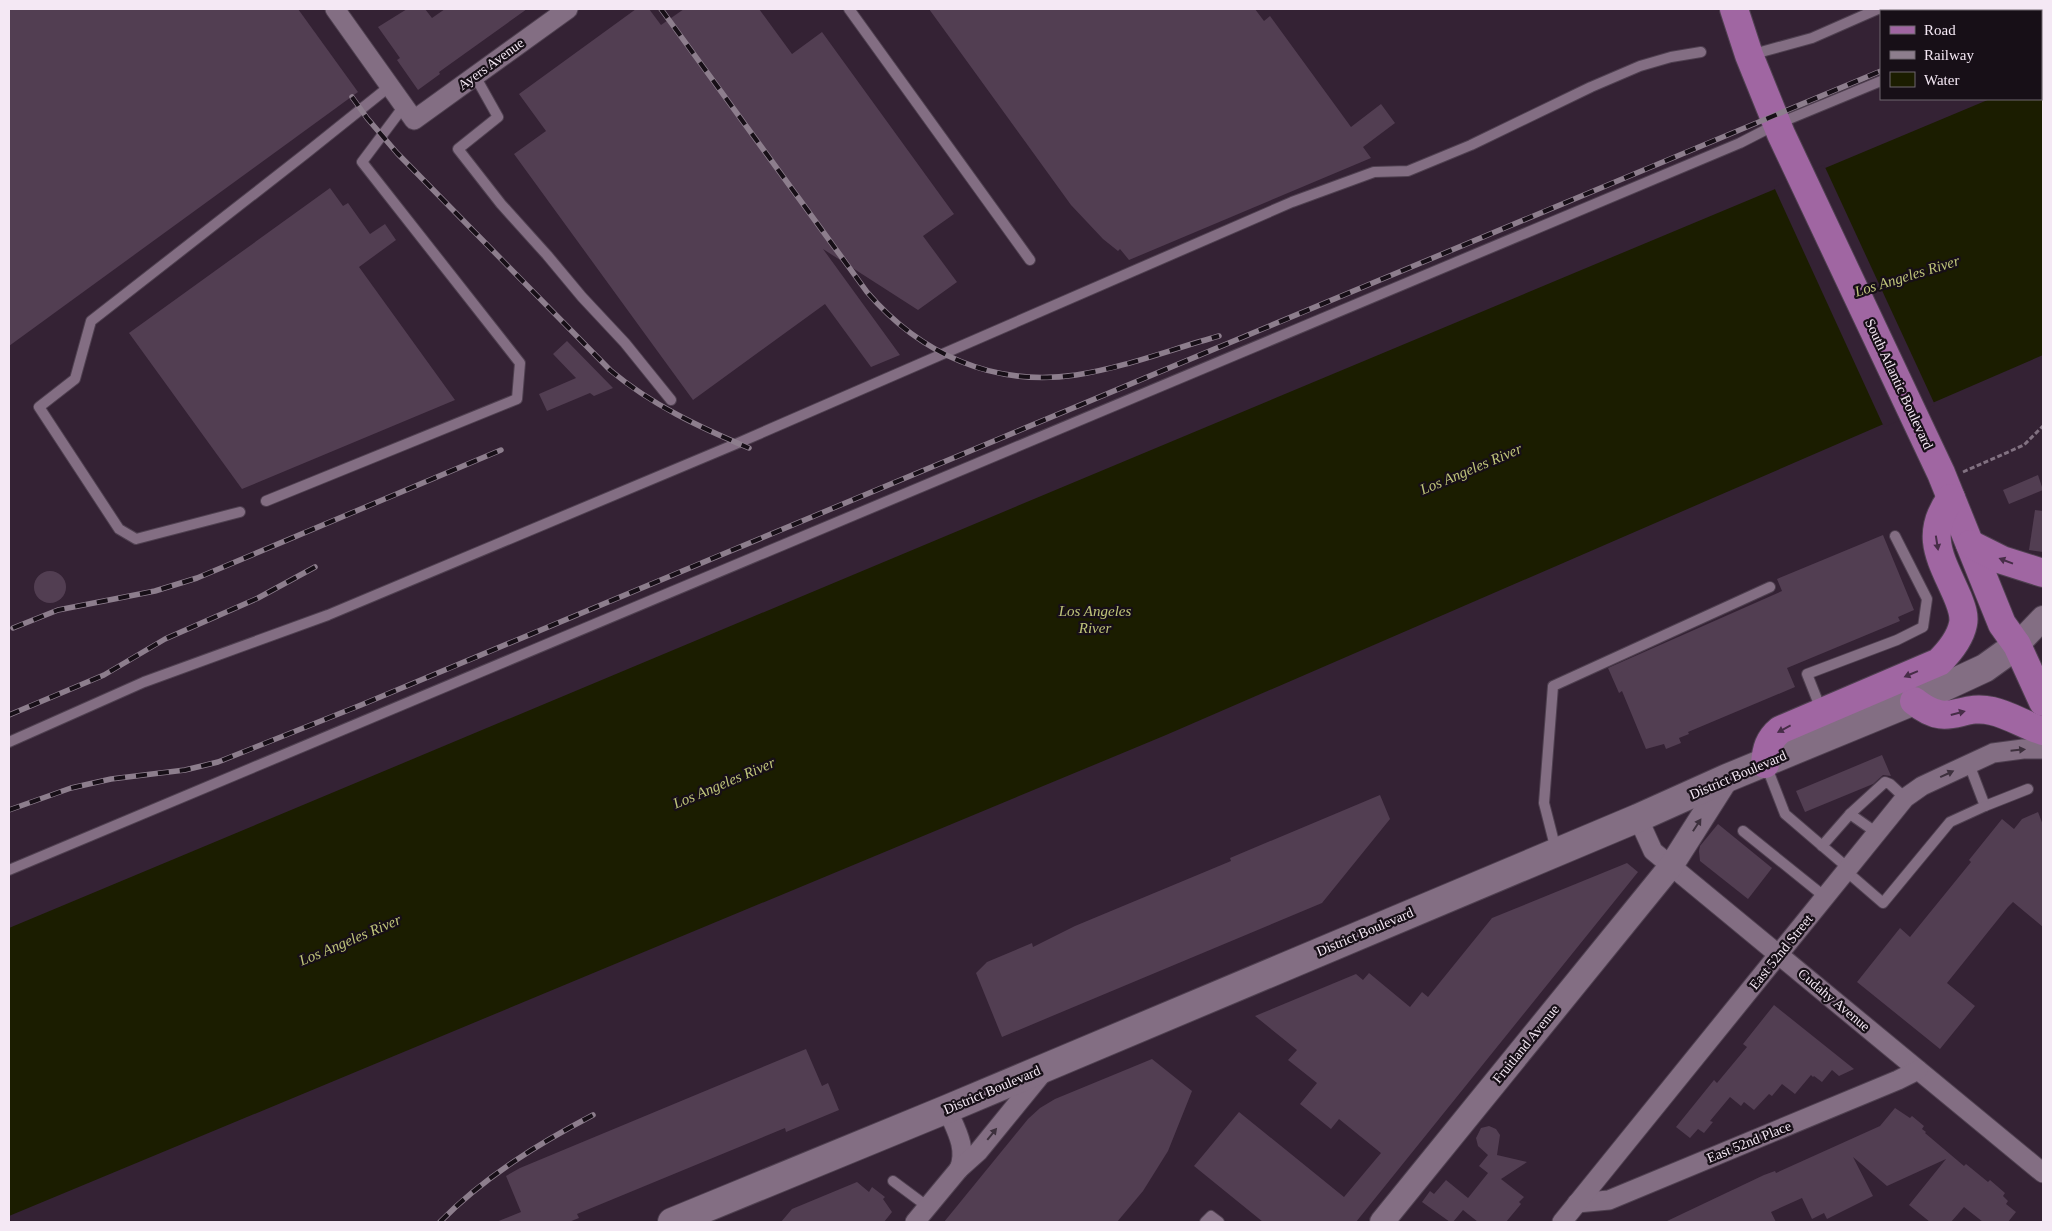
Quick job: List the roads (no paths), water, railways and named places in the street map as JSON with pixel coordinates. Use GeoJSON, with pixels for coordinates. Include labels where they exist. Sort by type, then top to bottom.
{"type":"FeatureCollection","features":[{"type":"Feature","properties":{"kind":"main road","name":"South Atlantic Boulevard"},"geometry":{"type":"LineString","coordinates":[[1734,9],[1749,55],[1779,129],[1946,484],[2002,624],[2017,645],[2043,702]]}},
{"type":"Feature","properties":{"kind":"main road"},"geometry":{"type":"LineString","coordinates":[[1827,724],[1939,662],[1952,649],[1964,623],[1963,611],[1938,550],[1936,537],[1938,522],[1943,510],[1946,484]]}},
{"type":"Feature","properties":{"kind":"main road"},"geometry":{"type":"LineString","coordinates":[[1970,544],[2002,560],[2043,573]]}},
{"type":"Feature","properties":{"kind":"main road"},"geometry":{"type":"LineString","coordinates":[[1765,764],[1766,754],[1773,736],[1780,730],[1827,724],[1914,701],[1985,668],[2017,645]]}},
{"type":"Feature","properties":{"kind":"main road"},"geometry":{"type":"LineString","coordinates":[[1914,701],[1924,709],[1942,716],[1972,710],[1992,711],[2043,731]]}},
{"type":"Feature","properties":{"kind":"main road","name":"District Boulevard"},"geometry":{"type":"LineString","coordinates":[[672,1222],[1638,818],[1727,778],[1765,764]]}},
{"type":"Feature","properties":{"kind":"street"},"geometry":{"type":"LineString","coordinates":[[335,9],[409,113]]}},
{"type":"Feature","properties":{"kind":"street","name":"Ayers Avenue"},"geometry":{"type":"LineString","coordinates":[[409,113],[475,76],[568,9]]}},
{"type":"Feature","properties":{"kind":"street"},"geometry":{"type":"LineString","coordinates":[[2017,645],[2043,618]]}},
{"type":"Feature","properties":{"kind":"street","name":"East 52nd Street"},"geometry":{"type":"LineString","coordinates":[[1562,1222],[1905,798],[1922,786],[1993,753],[2023,749],[2043,749]]}},
{"type":"Feature","properties":{"kind":"street","name":"Fruitland Avenue"},"geometry":{"type":"LineString","coordinates":[[1382,1222],[1671,866],[1727,778]]}},
{"type":"Feature","properties":{"kind":"street","name":"Cudahy Avenue"},"geometry":{"type":"LineString","coordinates":[[1638,818],[1653,851],[2043,1173]]}},
{"type":"Feature","properties":{"kind":"street"},"geometry":{"type":"LineString","coordinates":[[915,1222],[958,1169],[978,1152],[1048,1066]]}},
{"type":"Feature","properties":{"kind":"street","name":"East 52nd Place"},"geometry":{"type":"LineString","coordinates":[[1577,1203],[1609,1200],[1889,1084],[1918,1070]]}},
{"type":"Feature","properties":{"kind":"street"},"geometry":{"type":"LineString","coordinates":[[946,1109],[962,1146],[962,1158],[958,1169]]}},
{"type":"Feature","properties":{"kind":"lane"},"geometry":{"type":"LineString","coordinates":[[849,9],[1030,260]]}},
{"type":"Feature","properties":{"kind":"lane"},"geometry":{"type":"LineString","coordinates":[[1749,55],[1812,38],[1878,9]]}},
{"type":"Feature","properties":{"kind":"lane"},"geometry":{"type":"LineString","coordinates":[[9,742],[144,682],[328,615],[738,443],[1292,202],[1374,172],[1408,171],[1471,145],[1591,86],[1640,66],[1671,56],[1701,52]]}},
{"type":"Feature","properties":{"kind":"lane"},"geometry":{"type":"LineString","coordinates":[[475,76],[498,117],[458,149],[501,204],[547,255],[582,298],[625,343],[671,400]]}},
{"type":"Feature","properties":{"kind":"lane"},"geometry":{"type":"LineString","coordinates":[[9,870],[1740,143],[1779,129],[1880,81]]}},
{"type":"Feature","properties":{"kind":"lane"},"geometry":{"type":"LineString","coordinates":[[240,512],[136,539],[119,529],[40,408],[75,379],[91,321],[306,154],[390,86]]}},
{"type":"Feature","properties":{"kind":"lane"},"geometry":{"type":"LineString","coordinates":[[266,501],[517,399],[520,363],[362,162],[409,113]]}},
{"type":"Feature","properties":{"kind":"lane"},"geometry":{"type":"LineString","coordinates":[[1827,724],[1807,674],[1897,640],[1923,627],[1927,599],[1896,536]]}},
{"type":"Feature","properties":{"kind":"lane"},"geometry":{"type":"LineString","coordinates":[[1557,851],[1544,803],[1553,686],[1770,587]]}},
{"type":"Feature","properties":{"kind":"lane"},"geometry":{"type":"LineString","coordinates":[[1765,764],[1784,814],[1822,846],[1883,903],[1950,822],[2028,789]]}},
{"type":"Feature","properties":{"kind":"lane"},"geometry":{"type":"LineString","coordinates":[[1969,764],[1985,806]]}},
{"type":"Feature","properties":{"kind":"lane"},"geometry":{"type":"LineString","coordinates":[[1822,846],[1850,814],[1884,782],[1890,784],[1905,798]]}},
{"type":"Feature","properties":{"kind":"lane"},"geometry":{"type":"LineString","coordinates":[[1850,814],[1877,833]]}},
{"type":"Feature","properties":{"kind":"lane"},"geometry":{"type":"LineString","coordinates":[[1743,830],[1825,897]]}},
{"type":"Feature","properties":{"kind":"lane"},"geometry":{"type":"LineString","coordinates":[[894,1180],[928,1207]]}},
{"type":"Feature","properties":{"kind":"lane"},"geometry":{"type":"LineString","coordinates":[[1205,1222],[1211,1216],[1218,1222]]}},
{"type":"Feature","properties":{"kind":"water","name":"Los Angeles River"},"geometry":{"type":"Polygon","coordinates":[[[2042,78],[2043,355],[1166,735],[9,1216],[9,928],[1988,100],[2042,100],[2042,78]]]}},
{"type":"Feature","properties":{"kind":"railway"},"geometry":{"type":"LineString","coordinates":[[661,9],[867,292],[910,333],[935,349],[960,361],[987,370],[1016,376],[1045,377],[1076,375],[1112,368],[1219,336]]}},
{"type":"Feature","properties":{"kind":"railway"},"geometry":{"type":"LineString","coordinates":[[9,810],[71,788],[111,779],[185,770],[218,762],[361,705],[1880,71]]}},
{"type":"Feature","properties":{"kind":"railway"},"geometry":{"type":"LineString","coordinates":[[352,97],[397,153],[610,370],[659,405],[712,432],[749,448]]}},
{"type":"Feature","properties":{"kind":"railway"},"geometry":{"type":"LineString","coordinates":[[13,628],[58,610],[155,591],[197,578],[501,450]]}},
{"type":"Feature","properties":{"kind":"railway"},"geometry":{"type":"LineString","coordinates":[[9,715],[104,675],[165,639],[258,598],[315,567]]}},
{"type":"Feature","properties":{"kind":"railway"},"geometry":{"type":"LineString","coordinates":[[440,1222],[475,1190],[512,1162],[593,1115]]}}]}
